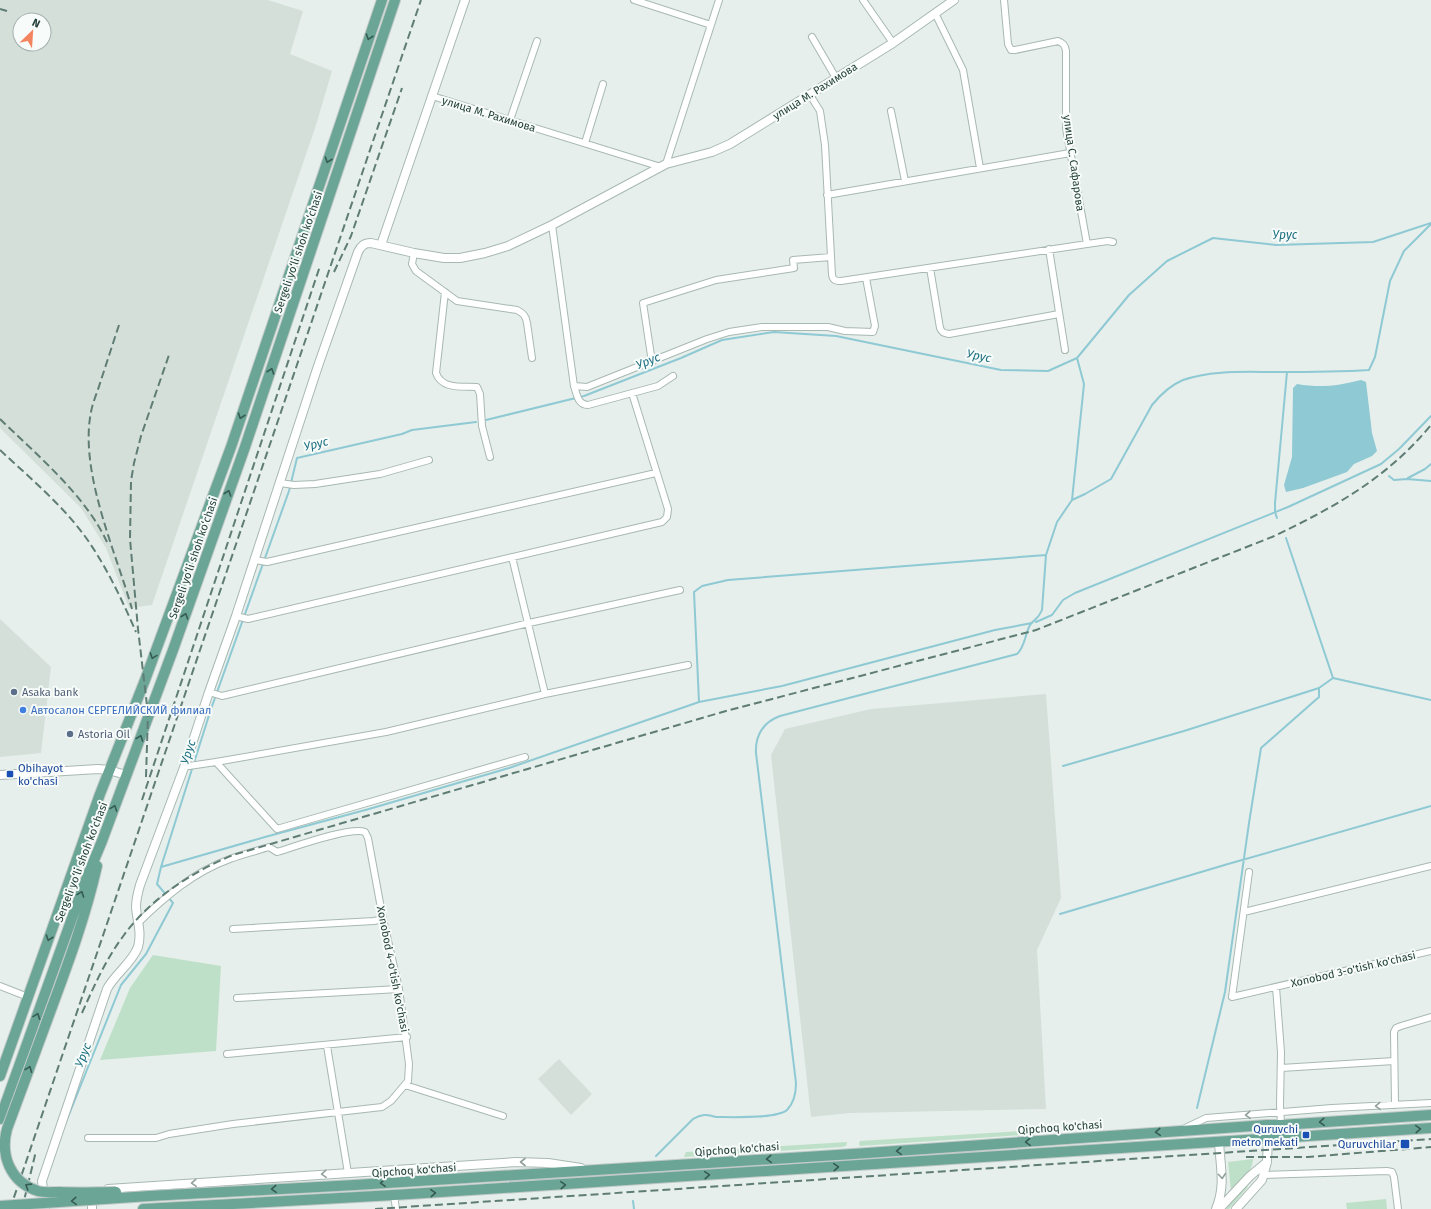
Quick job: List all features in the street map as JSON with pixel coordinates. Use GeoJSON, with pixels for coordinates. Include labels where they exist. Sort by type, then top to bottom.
{"type":"FeatureCollection","features":[{"type":"Feature","properties":{"kind":"main road","name":"Sergeli yo‘li shoh ko‘chasi"},"geometry":{"type":"LineString","coordinates":[[0,1076],[109,770],[145,680],[231,446],[382,0]]}},
{"type":"Feature","properties":{"kind":"main road","name":"Sergeli yo‘li shoh ko‘chasi"},"geometry":{"type":"LineString","coordinates":[[0,1119],[85,882],[102,841],[172,650],[250,432],[395,0]]}},
{"type":"Feature","properties":{"kind":"main road"},"geometry":{"type":"LineString","coordinates":[[102,841],[93,884],[74,947],[6,1128],[4,1145],[5,1156],[14,1174],[34,1189],[43,1192],[119,1192],[149,1196]]}},
{"type":"Feature","properties":{"kind":"main road","name":"Qipchoq ko'chasi"},"geometry":{"type":"LineString","coordinates":[[0,1206],[604,1170],[1218,1128],[1431,1116]]}},
{"type":"Feature","properties":{"kind":"main road"},"geometry":{"type":"LineString","coordinates":[[1267,1125],[1268,1138]]}},
{"type":"Feature","properties":{"kind":"main road"},"geometry":{"type":"LineString","coordinates":[[1218,1128],[1218,1141]]}},
{"type":"Feature","properties":{"kind":"main road"},"geometry":{"type":"LineString","coordinates":[[143,1209],[355,1198],[1431,1128]]}},
{"type":"Feature","properties":{"kind":"main road"},"geometry":{"type":"LineString","coordinates":[[678,1165],[679,1177]]}},
{"type":"Feature","properties":{"kind":"street"},"geometry":{"type":"LineString","coordinates":[[381,245],[465,0]]}},
{"type":"Feature","properties":{"kind":"street"},"geometry":{"type":"LineString","coordinates":[[634,0],[711,25]]}},
{"type":"Feature","properties":{"kind":"street"},"geometry":{"type":"LineString","coordinates":[[663,165],[719,0]]}},
{"type":"Feature","properties":{"kind":"street"},"geometry":{"type":"LineString","coordinates":[[863,0],[892,43]]}},
{"type":"Feature","properties":{"kind":"street","name":"улица М. Рахимова"},"geometry":{"type":"LineString","coordinates":[[283,483],[318,366],[361,246],[368,243],[444,258],[460,258],[485,253],[508,246],[552,225],[663,165],[712,152],[723,147],[810,95],[892,43],[954,0]]}},
{"type":"Feature","properties":{"kind":"street","name":"улица С. Сафарова"},"geometry":{"type":"LineString","coordinates":[[1004,0],[1008,44],[1011,50],[1058,41],[1065,46],[1066,128],[1086,244]]}},
{"type":"Feature","properties":{"kind":"street"},"geometry":{"type":"LineString","coordinates":[[935,13],[963,70],[980,168]]}},
{"type":"Feature","properties":{"kind":"street"},"geometry":{"type":"LineString","coordinates":[[812,37],[836,78]]}},
{"type":"Feature","properties":{"kind":"street"},"geometry":{"type":"LineString","coordinates":[[510,120],[537,41]]}},
{"type":"Feature","properties":{"kind":"street"},"geometry":{"type":"LineString","coordinates":[[585,143],[603,84]]}},
{"type":"Feature","properties":{"kind":"street"},"geometry":{"type":"LineString","coordinates":[[810,95],[820,111],[825,145],[832,275],[833,279],[836,281],[866,278],[1108,240],[1113,242]]}},
{"type":"Feature","properties":{"kind":"street","name":"улица М. Рахимова"},"geometry":{"type":"LineString","coordinates":[[432,96],[585,143],[663,165]]}},
{"type":"Feature","properties":{"kind":"street"},"geometry":{"type":"LineString","coordinates":[[891,111],[904,181]]}},
{"type":"Feature","properties":{"kind":"street"},"geometry":{"type":"LineString","coordinates":[[827,195],[1070,153]]}},
{"type":"Feature","properties":{"kind":"street"},"geometry":{"type":"LineString","coordinates":[[552,225],[574,386],[578,398],[583,405],[588,405],[658,386],[673,376]]}},
{"type":"Feature","properties":{"kind":"street"},"geometry":{"type":"LineString","coordinates":[[1049,249],[1065,350]]}},
{"type":"Feature","properties":{"kind":"street"},"geometry":{"type":"LineString","coordinates":[[414,253],[412,264],[416,271],[457,301],[521,312],[526,318],[532,358]]}},
{"type":"Feature","properties":{"kind":"street"},"geometry":{"type":"LineString","coordinates":[[652,362],[643,303],[716,280],[794,268],[793,260],[831,256]]}},
{"type":"Feature","properties":{"kind":"street"},"geometry":{"type":"LineString","coordinates":[[930,268],[940,328],[942,332],[949,334],[1059,314]]}},
{"type":"Feature","properties":{"kind":"street"},"geometry":{"type":"LineString","coordinates":[[574,386],[587,388],[707,339],[729,332],[762,328],[821,327],[845,331],[872,332],[875,326],[866,278]]}},
{"type":"Feature","properties":{"kind":"street"},"geometry":{"type":"LineString","coordinates":[[445,292],[436,373],[438,378],[446,385],[477,387],[480,394],[482,426],[490,457]]}},
{"type":"Feature","properties":{"kind":"street"},"geometry":{"type":"LineString","coordinates":[[236,616],[248,619],[662,522],[667,517],[668,509],[632,393]]}},
{"type":"Feature","properties":{"kind":"street"},"geometry":{"type":"LineString","coordinates":[[45,1209],[42,1185],[107,989],[134,954],[137,947],[140,936],[136,908],[138,892],[190,765],[209,692],[236,616],[261,561],[283,483],[294,485],[315,484],[380,474],[429,460]]}},
{"type":"Feature","properties":{"kind":"street"},"geometry":{"type":"LineString","coordinates":[[261,561],[656,473]]}},
{"type":"Feature","properties":{"kind":"street"},"geometry":{"type":"LineString","coordinates":[[512,557],[545,694]]}},
{"type":"Feature","properties":{"kind":"street"},"geometry":{"type":"LineString","coordinates":[[209,692],[222,696],[529,623],[680,590]]}},
{"type":"Feature","properties":{"kind":"street"},"geometry":{"type":"LineString","coordinates":[[190,765],[216,762],[386,732],[545,694],[688,665]]}},
{"type":"Feature","properties":{"kind":"street"},"geometry":{"type":"LineString","coordinates":[[216,762],[277,829],[422,786],[525,758]]}},
{"type":"Feature","properties":{"kind":"street"},"geometry":{"type":"LineString","coordinates":[[0,775],[81,769],[109,770],[126,774]]}},
{"type":"Feature","properties":{"kind":"street","name":"Xonobod 4-o'tish ko'chasi"},"geometry":{"type":"LineString","coordinates":[[88,1138],[156,1138],[169,1134],[233,1124],[382,1107],[391,1101],[408,1081],[410,1064],[400,989],[383,919],[367,834],[362,831],[359,830],[329,836],[277,852],[269,847],[230,859],[202,873],[175,890],[139,922]]}},
{"type":"Feature","properties":{"kind":"street"},"geometry":{"type":"LineString","coordinates":[[1249,872],[1244,912],[1431,866]]}},
{"type":"Feature","properties":{"kind":"street","name":"Xonobod 3-o'tish ko'chasi"},"geometry":{"type":"LineString","coordinates":[[1244,912],[1232,997],[1431,951]]}},
{"type":"Feature","properties":{"kind":"street"},"geometry":{"type":"LineString","coordinates":[[233,929],[383,919]]}},
{"type":"Feature","properties":{"kind":"street"},"geometry":{"type":"LineString","coordinates":[[0,986],[28,997]]}},
{"type":"Feature","properties":{"kind":"street","name":"Xonobod 3-o'tish ko'chasi"},"geometry":{"type":"LineString","coordinates":[[1276,987],[1281,1052],[1281,1125]]}},
{"type":"Feature","properties":{"kind":"street"},"geometry":{"type":"LineString","coordinates":[[237,998],[400,989]]}},
{"type":"Feature","properties":{"kind":"street"},"geometry":{"type":"LineString","coordinates":[[1395,1105],[1393,1037],[1396,1028],[1431,1017]]}},
{"type":"Feature","properties":{"kind":"street"},"geometry":{"type":"LineString","coordinates":[[227,1054],[327,1046],[407,1037]]}},
{"type":"Feature","properties":{"kind":"street"},"geometry":{"type":"LineString","coordinates":[[327,1046],[348,1173]]}},
{"type":"Feature","properties":{"kind":"street"},"geometry":{"type":"LineString","coordinates":[[1281,1068],[1394,1061]]}},
{"type":"Feature","properties":{"kind":"street"},"geometry":{"type":"LineString","coordinates":[[405,1085],[503,1116]]}},
{"type":"Feature","properties":{"kind":"street"},"geometry":{"type":"LineString","coordinates":[[1178,1131],[1206,1118],[1431,1103]]}},
{"type":"Feature","properties":{"kind":"street"},"geometry":{"type":"LineString","coordinates":[[1236,1209],[1257,1186],[1264,1175],[1267,1162],[1268,1138]]}},
{"type":"Feature","properties":{"kind":"street"},"geometry":{"type":"LineString","coordinates":[[1216,1209],[1222,1189],[1218,1141]]}},
{"type":"Feature","properties":{"kind":"street"},"geometry":{"type":"LineString","coordinates":[[92,1207],[96,1194],[104,1189],[516,1162],[548,1163],[604,1170]]}},
{"type":"Feature","properties":{"kind":"street"},"geometry":{"type":"LineString","coordinates":[[1219,1209],[1250,1176],[1267,1162]]}},
{"type":"Feature","properties":{"kind":"street"},"geometry":{"type":"LineString","coordinates":[[1264,1175],[1387,1170],[1392,1172],[1394,1177],[1398,1209]]}},
{"type":"Feature","properties":{"kind":"street"},"geometry":{"type":"LineString","coordinates":[[394,1195],[396,1209]]}},
{"type":"Feature","properties":{"kind":"shaded area"},"geometry":{"type":"Polygon","coordinates":[[[0,0],[268,0],[303,11],[290,54],[332,71],[316,125],[152,605],[129,608],[106,548],[81,508],[0,428],[0,0]]]}},
{"type":"Feature","properties":{"kind":"shaded area","name":"Автосалон СЕРГЕЛИЙСКИЙ филиал"},"geometry":{"type":"Polygon","coordinates":[[[0,619],[51,667],[41,753],[0,757],[0,619]]]}},
{"type":"Feature","properties":{"kind":"shaded area"},"geometry":{"type":"Polygon","coordinates":[[[1046,694],[1061,898],[1037,950],[1046,1109],[850,1113],[811,1117],[771,755],[785,729],[871,709],[1046,694]]]}},
{"type":"Feature","properties":{"kind":"shaded area"},"geometry":{"type":"Polygon","coordinates":[[[559,1059],[592,1094],[571,1115],[538,1079],[559,1059]]]}},
{"type":"Feature","properties":{"kind":"green space"},"geometry":{"type":"Polygon","coordinates":[[[153,955],[221,966],[216,1051],[100,1060],[130,988],[153,955]]]}},
{"type":"Feature","properties":{"kind":"green space"},"geometry":{"type":"Polygon","coordinates":[[[1036,1130],[1037,1134],[860,1146],[859,1144],[860,1141],[1036,1130]]]}},
{"type":"Feature","properties":{"kind":"green space"},"geometry":{"type":"Polygon","coordinates":[[[847,1142],[846,1146],[842,1147],[684,1157],[686,1152],[847,1142]]]}},
{"type":"Feature","properties":{"kind":"green space"},"geometry":{"type":"Polygon","coordinates":[[[1253,1159],[1251,1168],[1231,1191],[1228,1162],[1253,1159]]]}},
{"type":"Feature","properties":{"kind":"green space"},"geometry":{"type":"Polygon","coordinates":[[[1246,1185],[1248,1187],[1229,1209],[1226,1209],[1246,1185]]]}},
{"type":"Feature","properties":{"kind":"green space"},"geometry":{"type":"Polygon","coordinates":[[[1386,1199],[1387,1209],[1347,1209],[1346,1203],[1386,1199]]]}},
{"type":"Feature","properties":{"kind":"water"},"geometry":{"type":"Polygon","coordinates":[[[1361,380],[1366,382],[1372,433],[1377,451],[1372,456],[1354,464],[1347,472],[1303,488],[1286,492],[1284,485],[1292,457],[1293,388],[1297,384],[1329,386],[1361,380]]]}},
{"type":"Feature","properties":{"kind":"waterway","name":"Урус"},"geometry":{"type":"LineString","coordinates":[[486,420],[584,396],[681,358],[722,340],[774,332],[836,336],[1001,370],[1048,371],[1077,358],[1129,295],[1167,261],[1213,238],[1276,245],[1373,242],[1431,223]]}},
{"type":"Feature","properties":{"kind":"waterway"},"geometry":{"type":"LineString","coordinates":[[656,1156],[693,1119],[701,1115],[716,1117],[742,1117],[782,1113],[787,1110],[791,1104],[796,1090],[756,753],[757,741],[761,730],[769,722],[780,716],[1017,654],[1022,648],[1030,625],[1039,616],[1042,610],[1046,555],[1057,522],[1072,500],[1111,479],[1152,405],[1159,397],[1170,387],[1183,380],[1216,373],[1369,370],[1375,357],[1390,281],[1404,251],[1431,224]]}},
{"type":"Feature","properties":{"kind":"waterway"},"geometry":{"type":"LineString","coordinates":[[1072,500],[1084,384],[1077,358]]}},
{"type":"Feature","properties":{"kind":"waterway"},"geometry":{"type":"LineString","coordinates":[[1277,518],[1275,503],[1287,372]]}},
{"type":"Feature","properties":{"kind":"waterway"},"geometry":{"type":"LineString","coordinates":[[1036,622],[1052,615],[1063,600],[1075,593],[1288,507],[1381,464],[1399,449],[1431,416]]}},
{"type":"Feature","properties":{"kind":"waterway","name":"Урус"},"geometry":{"type":"LineString","coordinates":[[66,1122],[121,985],[146,954],[173,903],[157,884],[161,867],[211,709],[289,491],[297,458],[402,434],[412,430],[476,422]]}},
{"type":"Feature","properties":{"kind":"waterway"},"geometry":{"type":"LineString","coordinates":[[1408,478],[1431,464]]}},
{"type":"Feature","properties":{"kind":"waterway"},"geometry":{"type":"LineString","coordinates":[[1389,476],[1394,480],[1407,479],[1431,481]]}},
{"type":"Feature","properties":{"kind":"waterway"},"geometry":{"type":"LineString","coordinates":[[1286,538],[1333,678]]}},
{"type":"Feature","properties":{"kind":"waterway"},"geometry":{"type":"LineString","coordinates":[[699,702],[694,592],[702,586],[728,580],[1046,555]]}},
{"type":"Feature","properties":{"kind":"waterway"},"geometry":{"type":"LineString","coordinates":[[161,867],[509,768],[699,702],[782,686],[995,630],[1032,623]]}},
{"type":"Feature","properties":{"kind":"waterway"},"geometry":{"type":"LineString","coordinates":[[1063,766],[1184,731],[1319,688],[1333,678],[1431,700]]}},
{"type":"Feature","properties":{"kind":"waterway"},"geometry":{"type":"LineString","coordinates":[[1197,1108],[1225,992],[1261,748],[1319,697],[1319,688]]}},
{"type":"Feature","properties":{"kind":"waterway"},"geometry":{"type":"LineString","coordinates":[[1060,914],[1431,806]]}},
{"type":"Feature","properties":{"kind":"waterway"},"geometry":{"type":"LineString","coordinates":[[633,1201],[634,1209]]}},
{"type":"Feature","properties":{"kind":"railway"},"geometry":{"type":"LineString","coordinates":[[10,1209],[421,0]]}},
{"type":"Feature","properties":{"kind":"railway"},"geometry":{"type":"LineString","coordinates":[[0,9],[7,11]]}},
{"type":"Feature","properties":{"kind":"railway"},"geometry":{"type":"LineString","coordinates":[[334,272],[351,236],[402,88]]}},
{"type":"Feature","properties":{"kind":"railway"},"geometry":{"type":"LineString","coordinates":[[142,800],[320,266]]}},
{"type":"Feature","properties":{"kind":"railway"},"geometry":{"type":"LineString","coordinates":[[119,325],[91,412],[89,435],[90,460],[94,486],[101,512],[132,609]]}},
{"type":"Feature","properties":{"kind":"railway"},"geometry":{"type":"LineString","coordinates":[[146,777],[148,714],[138,629],[130,539],[131,481],[141,436],[170,352]]}},
{"type":"Feature","properties":{"kind":"railway"},"geometry":{"type":"LineString","coordinates":[[0,419],[44,461],[73,492],[98,525],[107,542]]}},
{"type":"Feature","properties":{"kind":"railway"},"geometry":{"type":"LineString","coordinates":[[82,1013],[106,963],[134,922],[159,898],[187,878],[233,855],[726,711],[1036,630],[1272,537],[1317,514],[1338,503],[1378,476],[1414,444],[1431,425]]}},
{"type":"Feature","properties":{"kind":"railway"},"geometry":{"type":"LineString","coordinates":[[0,450],[47,494],[80,529],[109,575],[136,632]]}},
{"type":"Feature","properties":{"kind":"railway"},"geometry":{"type":"LineString","coordinates":[[375,1209],[1431,1139]]}},
{"type":"Feature","properties":{"kind":"railway"},"geometry":{"type":"LineString","coordinates":[[1246,1157],[1308,1157],[1431,1147]]}},
{"type":"Feature","properties":{"kind":"railway"},"geometry":{"type":"LineString","coordinates":[[22,1209],[36,1151]]}},
{"type":"Feature","properties":{"kind":"place","name":"Asaka bank"},"geometry":{"type":"Point","coordinates":[14,692]}},
{"type":"Feature","properties":{"kind":"place","name":"Автосалон СЕРГЕЛИЙСКИЙ филиал"},"geometry":{"type":"Point","coordinates":[23,710]}},
{"type":"Feature","properties":{"kind":"place","name":"Astoria Oil"},"geometry":{"type":"Point","coordinates":[70,734]}},
{"type":"Feature","properties":{"kind":"place","name":"Obihayot ko'chasi"},"geometry":{"type":"Point","coordinates":[10,774]}},
{"type":"Feature","properties":{"kind":"place","name":"Quruvchi metro mekati"},"geometry":{"type":"Point","coordinates":[1306,1135]}},
{"type":"Feature","properties":{"kind":"place","name":"Quruvchilar"},"geometry":{"type":"Point","coordinates":[1405,1144]}}]}
